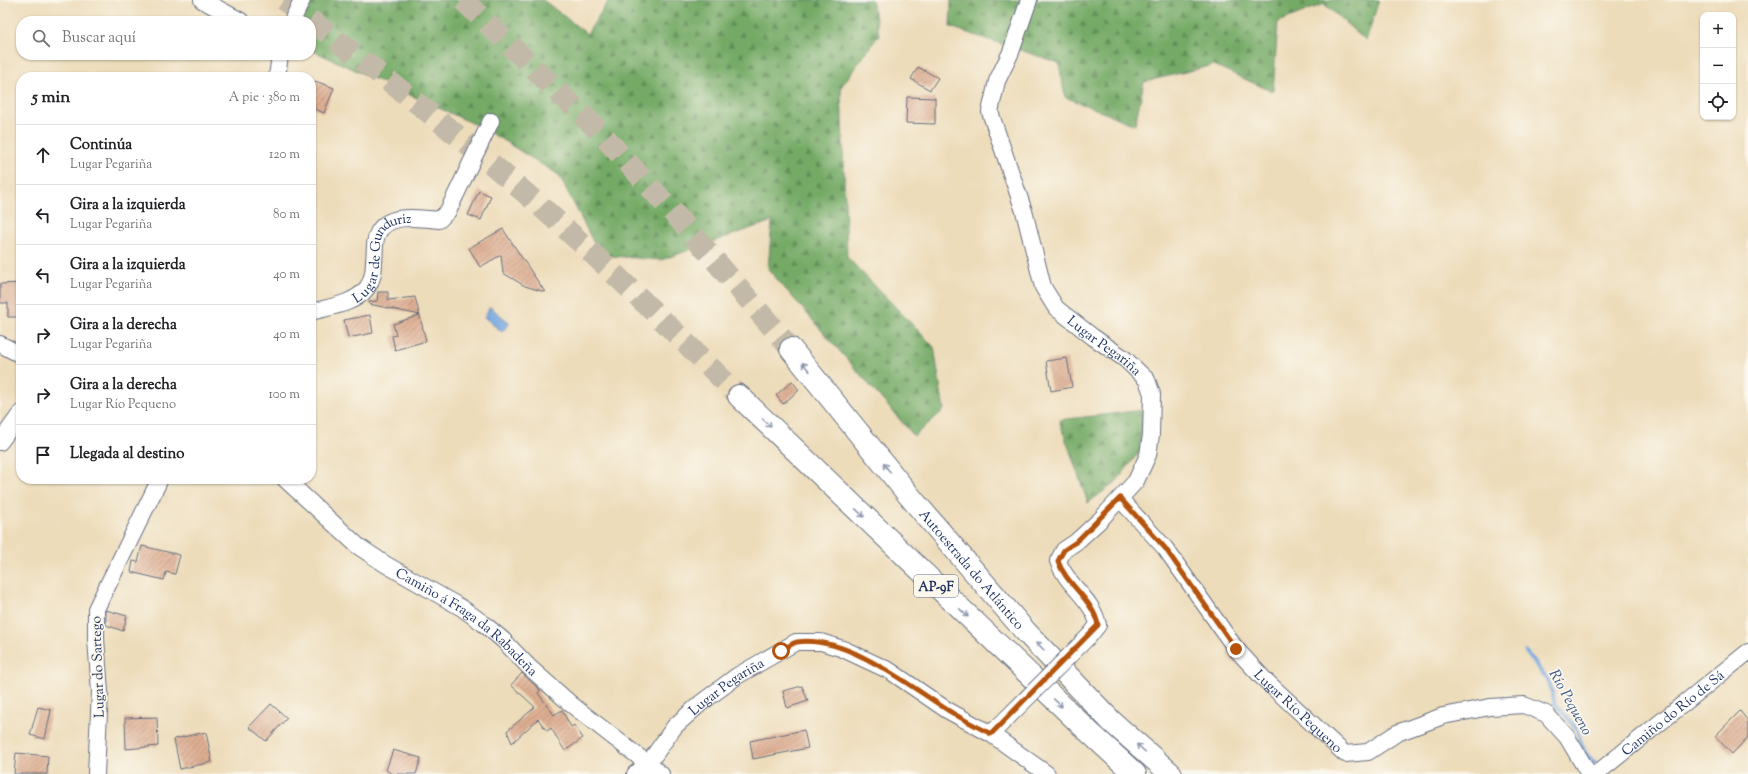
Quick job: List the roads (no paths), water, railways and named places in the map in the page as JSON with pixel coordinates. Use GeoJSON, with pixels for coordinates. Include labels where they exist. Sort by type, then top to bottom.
{"type":"FeatureCollection","features":[{"type":"Feature","properties":{"kind":"highway","name":"Autoestrada do Atlántico"},"geometry":{"type":"LineString","coordinates":[[791,349],[912,499],[1025,631],[1111,721],[1171,774]]}},
{"type":"Feature","properties":{"kind":"highway","name":"AP-9F"},"geometry":{"type":"LineString","coordinates":[[738,396],[1088,731],[1135,774]]}},
{"type":"Feature","properties":{"kind":"street"},"geometry":{"type":"LineString","coordinates":[[202,0],[232,16]]}},
{"type":"Feature","properties":{"kind":"street"},"geometry":{"type":"LineString","coordinates":[[294,16],[302,0]]}},
{"type":"Feature","properties":{"kind":"street","name":"Lugar Pegariña"},"geometry":{"type":"LineString","coordinates":[[635,774],[648,764],[675,726],[701,703],[737,676],[796,642],[821,642],[843,649],[890,671],[947,710],[991,734],[1098,625],[1092,607],[1061,570],[1058,561],[1064,550],[1076,542],[1136,480],[1148,455],[1151,435],[1152,394],[1147,380],[1125,359],[1093,337],[1056,308],[1043,287],[1024,211],[990,112],[997,81],[1011,52],[1029,0]]}},
{"type":"Feature","properties":{"kind":"street"},"geometry":{"type":"LineString","coordinates":[[278,72],[279,60]]}},
{"type":"Feature","properties":{"kind":"street","name":"Lugar de Gunduriz"},"geometry":{"type":"LineString","coordinates":[[316,311],[344,303],[358,296],[367,289],[372,280],[377,234],[390,222],[398,219],[438,220],[443,217],[460,187],[491,121]]}},
{"type":"Feature","properties":{"kind":"street"},"geometry":{"type":"LineString","coordinates":[[0,344],[16,352]]}},
{"type":"Feature","properties":{"kind":"street"},"geometry":{"type":"LineString","coordinates":[[0,442],[16,420]]}},
{"type":"Feature","properties":{"kind":"street","name":"Lugar do Sartego"},"geometry":{"type":"LineString","coordinates":[[96,774],[100,692],[96,640],[96,609],[158,484]]}},
{"type":"Feature","properties":{"kind":"street","name":"Camiño á Fraga da Rabadeña"},"geometry":{"type":"LineString","coordinates":[[290,484],[358,546],[385,564],[462,608],[484,624],[572,705],[661,774]]}},
{"type":"Feature","properties":{"kind":"street","name":"Lugar Río Pequeno"},"geometry":{"type":"LineString","coordinates":[[1120,498],[1165,548],[1236,649],[1263,678],[1345,754],[1368,752],[1397,733],[1443,716],[1490,707],[1524,705],[1546,714],[1567,736],[1589,774]]}},
{"type":"Feature","properties":{"kind":"street","name":"Camiño do Río de Sá"},"geometry":{"type":"LineString","coordinates":[[1596,774],[1748,652]]}},
{"type":"Feature","properties":{"kind":"street"},"geometry":{"type":"LineString","coordinates":[[991,734],[1047,774]]}},
{"type":"Feature","properties":{"kind":"water"},"geometry":{"type":"Polygon","coordinates":[[[490,307],[510,323],[502,332],[484,317],[490,307]]]}},
{"type":"Feature","properties":{"kind":"waterway","name":"Río Pequeno"},"geometry":{"type":"LineString","coordinates":[[1526,652],[1549,682],[1555,704],[1576,728],[1585,753],[1595,763]]}},
{"type":"Feature","properties":{"kind":"tunnel"},"geometry":{"type":"LineString","coordinates":[[284,0],[305,16]]}},
{"type":"Feature","properties":{"kind":"tunnel"},"geometry":{"type":"LineString","coordinates":[[463,0],[600,132],[688,229],[791,349]]}},
{"type":"Feature","properties":{"kind":"tunnel"},"geometry":{"type":"LineString","coordinates":[[316,25],[435,117],[523,191],[606,266],[739,396]]}}]}
